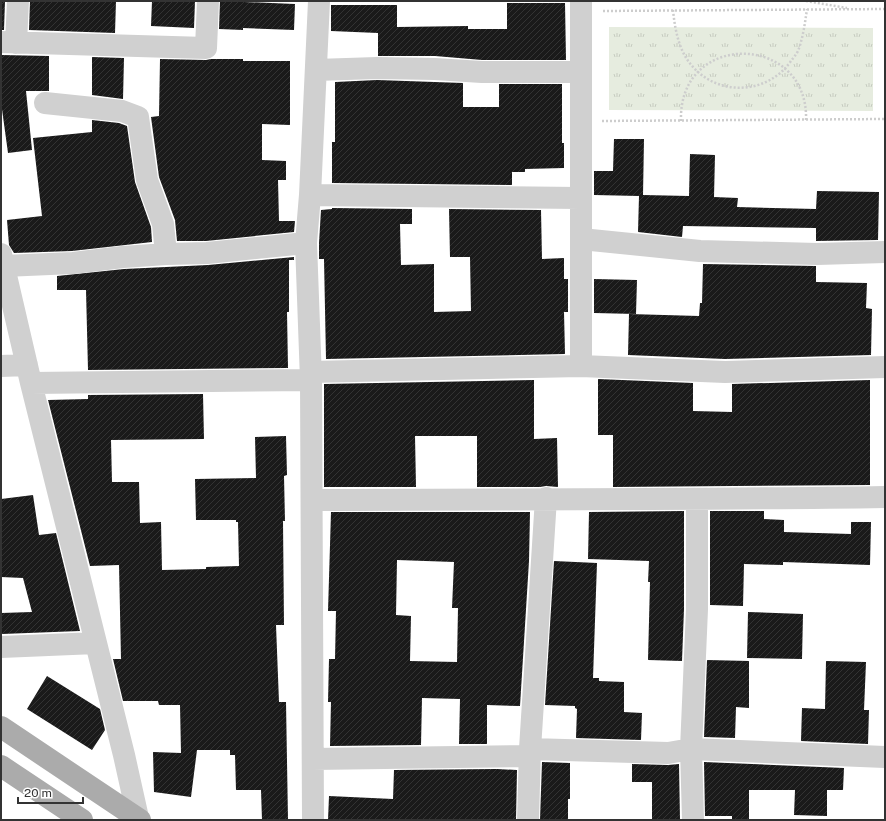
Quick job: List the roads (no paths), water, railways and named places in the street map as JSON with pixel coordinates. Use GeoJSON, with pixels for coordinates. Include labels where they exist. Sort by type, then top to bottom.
{"type":"FeatureCollection","features":[{"type":"Feature","properties":{"kind":"main road"},"geometry":{"type":"LineString","coordinates":[[1,727],[139,819]]}},
{"type":"Feature","properties":{"kind":"main road"},"geometry":{"type":"LineString","coordinates":[[1,766],[82,820]]}},
{"type":"Feature","properties":{"kind":"street"},"geometry":{"type":"LineString","coordinates":[[18,1],[9,43],[206,48],[208,1]]}},
{"type":"Feature","properties":{"kind":"street"},"geometry":{"type":"LineString","coordinates":[[313,820],[311,376],[306,243],[310,195],[319,1]]}},
{"type":"Feature","properties":{"kind":"street"},"geometry":{"type":"LineString","coordinates":[[581,6],[580,198],[582,366]]}},
{"type":"Feature","properties":{"kind":"street"},"geometry":{"type":"LineString","coordinates":[[316,70],[377,68],[435,69],[482,72],[581,72]]}},
{"type":"Feature","properties":{"kind":"street"},"geometry":{"type":"LineString","coordinates":[[46,103],[122,111],[138,118],[148,180],[163,224],[166,254]]}},
{"type":"Feature","properties":{"kind":"street"},"geometry":{"type":"LineString","coordinates":[[310,195],[580,198]]}},
{"type":"Feature","properties":{"kind":"street"},"geometry":{"type":"LineString","coordinates":[[581,239],[700,251],[817,254],[885,252]]}},
{"type":"Feature","properties":{"kind":"street"},"geometry":{"type":"LineString","coordinates":[[139,819],[2,260],[73,263],[124,257],[207,253],[306,243]]}},
{"type":"Feature","properties":{"kind":"street"},"geometry":{"type":"LineString","coordinates":[[1,366],[29,374],[311,376],[582,366],[725,372],[885,367]]}},
{"type":"Feature","properties":{"kind":"street"},"geometry":{"type":"LineString","coordinates":[[312,500],[546,498],[697,500],[885,497]]}},
{"type":"Feature","properties":{"kind":"street"},"geometry":{"type":"LineString","coordinates":[[528,820],[530,753],[546,498]]}},
{"type":"Feature","properties":{"kind":"street"},"geometry":{"type":"LineString","coordinates":[[692,820],[691,749],[697,610],[697,500]]}},
{"type":"Feature","properties":{"kind":"street"},"geometry":{"type":"LineString","coordinates":[[1,647],[96,643]]}},
{"type":"Feature","properties":{"kind":"street"},"geometry":{"type":"LineString","coordinates":[[313,759],[530,753],[668,753],[691,749],[885,757]]}}]}
